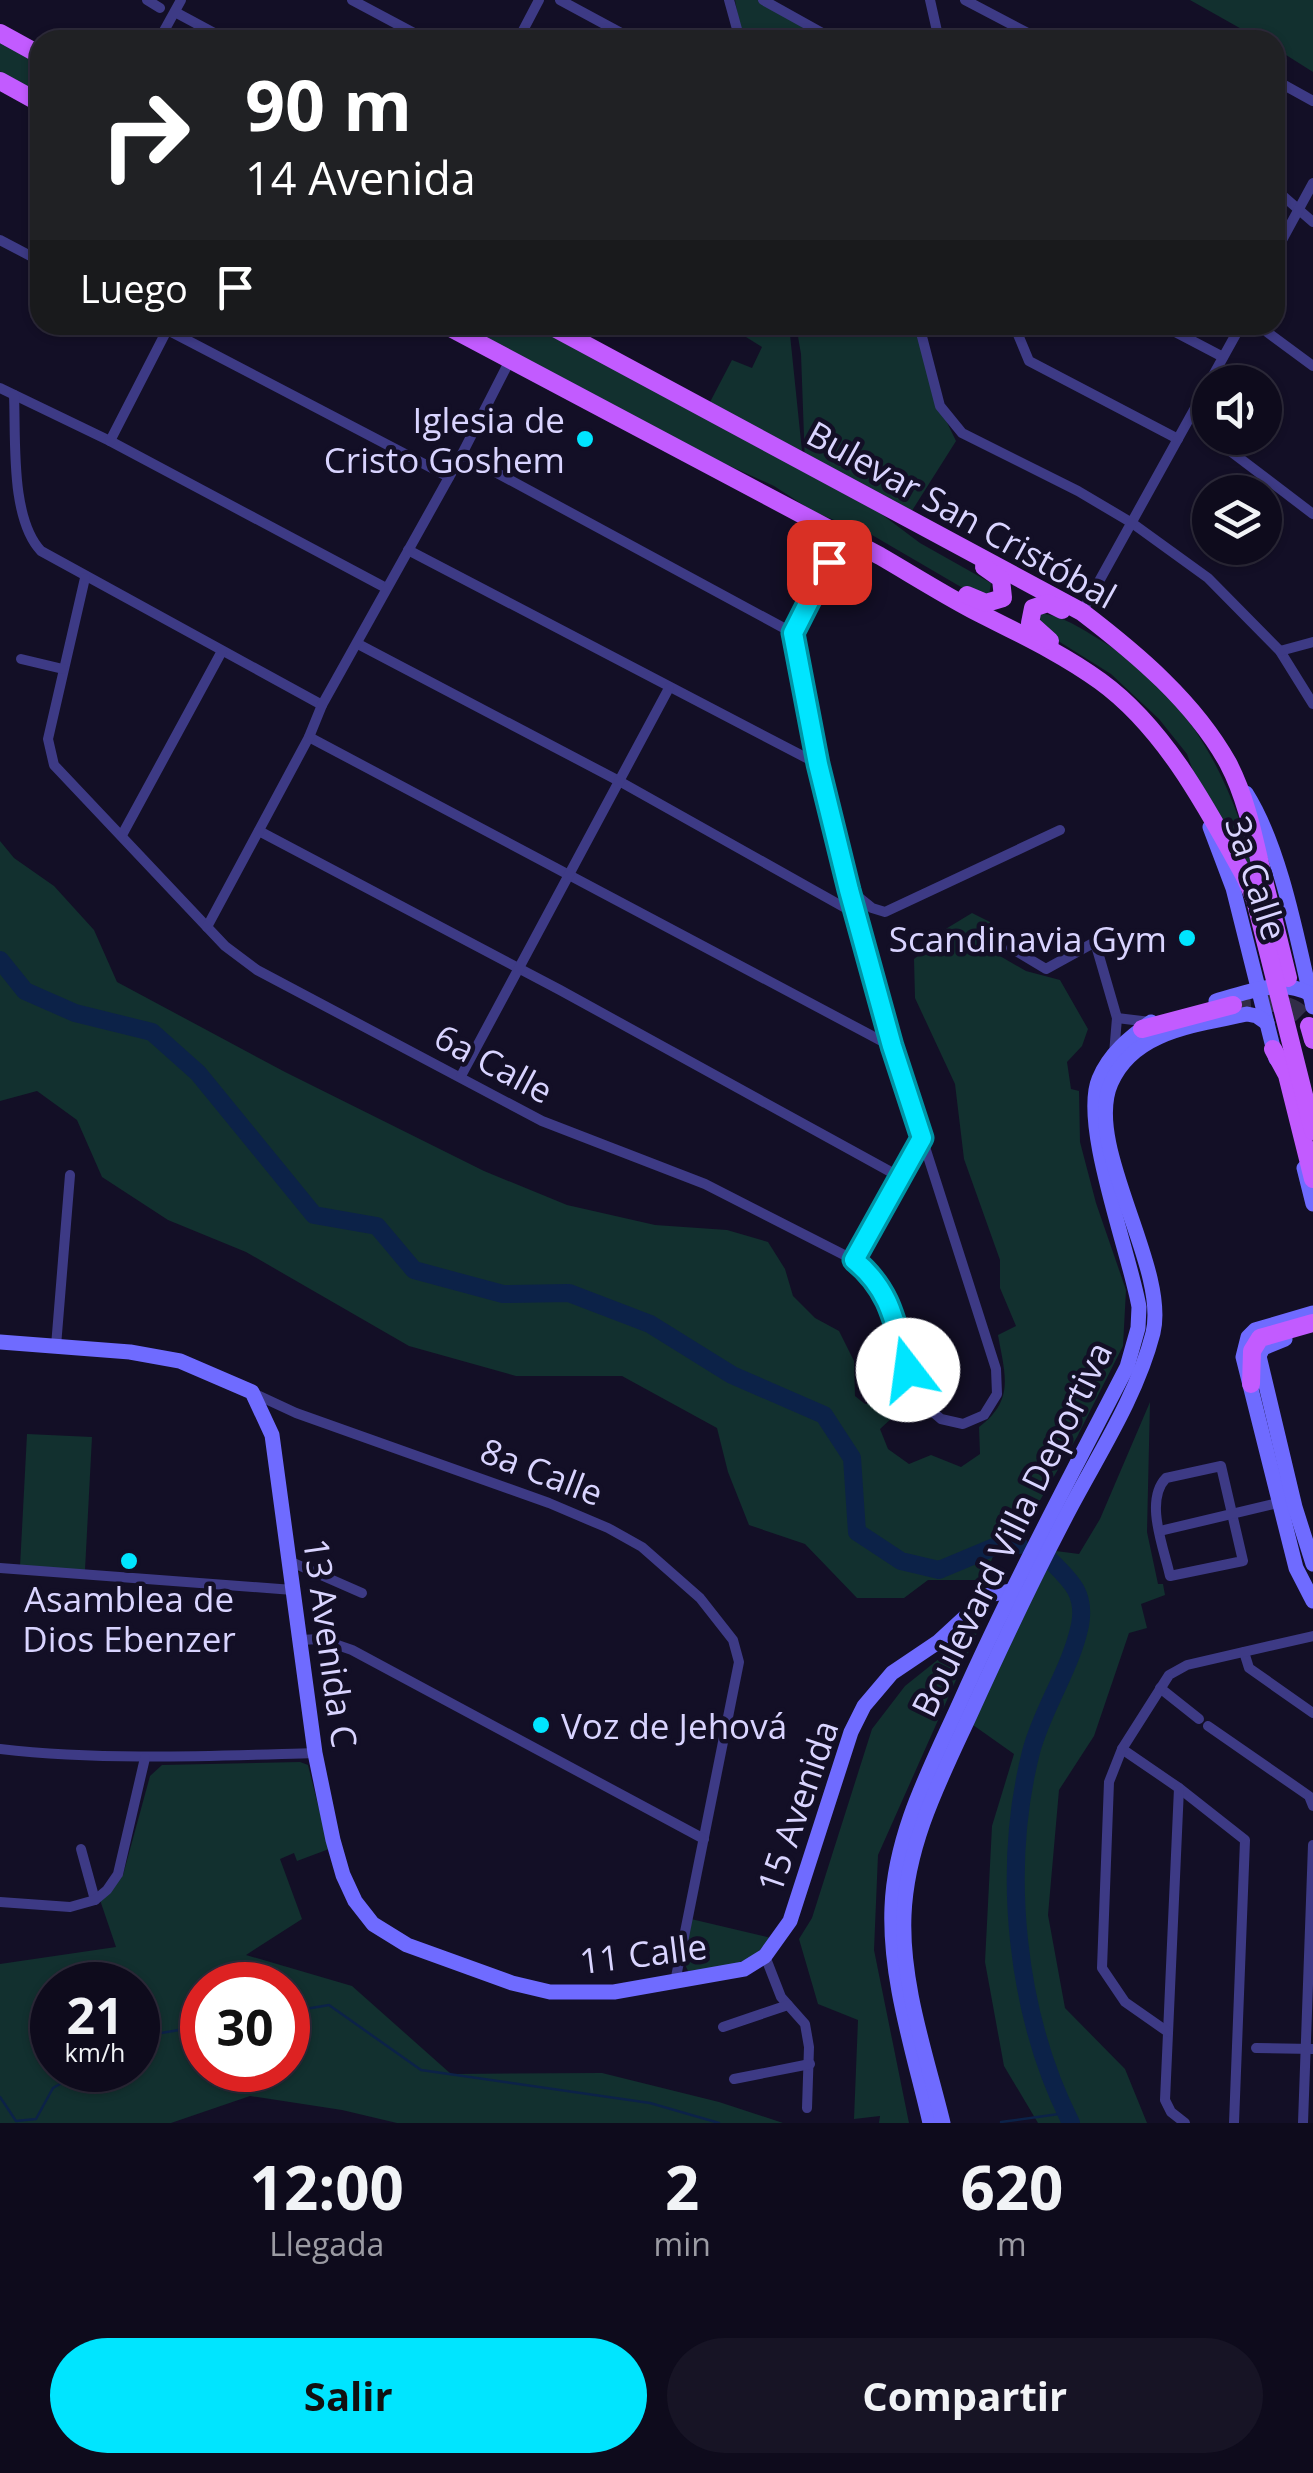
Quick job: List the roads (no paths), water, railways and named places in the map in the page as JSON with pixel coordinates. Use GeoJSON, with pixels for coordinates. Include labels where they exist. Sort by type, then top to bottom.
{"type":"FeatureCollection","features":[{"type":"Feature","properties":{"kind":"main road"},"geometry":{"type":"LineString","coordinates":[[0,31],[30,48]]}},
{"type":"Feature","properties":{"kind":"main road"},"geometry":{"type":"LineString","coordinates":[[0,85],[30,101]]}},
{"type":"Feature","properties":{"kind":"main road","name":"Bulevar San Cristóbal"},"geometry":{"type":"LineString","coordinates":[[464,335],[880,556],[945,595],[1043,645],[1102,682],[1162,744],[1253,872],[1313,1080]]}},
{"type":"Feature","properties":{"kind":"main road","name":"Bulevar San Cristóbal"},"geometry":{"type":"LineString","coordinates":[[568,335],[1082,612],[1132,650],[1166,684],[1228,764],[1246,808],[1255,900],[1313,1131]]}},
{"type":"Feature","properties":{"kind":"main road"},"geometry":{"type":"LineString","coordinates":[[880,556],[986,603],[1003,598],[1001,579],[885,506]]}},
{"type":"Feature","properties":{"kind":"main road"},"geometry":{"type":"LineString","coordinates":[[1102,682],[1036,630],[1030,623],[1034,608],[1048,603],[1132,650]]}},
{"type":"Feature","properties":{"kind":"main road","name":"3a Calle"},"geometry":{"type":"LineString","coordinates":[[1228,764],[1266,832],[1308,968],[1311,1017]]}},
{"type":"Feature","properties":{"kind":"main road","name":"3a Calle"},"geometry":{"type":"LineString","coordinates":[[1201,804],[1231,881],[1313,1204]]}},
{"type":"Feature","properties":{"kind":"main road"},"geometry":{"type":"LineString","coordinates":[[1253,962],[1282,954],[1295,936]]}},
{"type":"Feature","properties":{"kind":"main road","name":"Boulevard Villa Deportiva"},"geometry":{"type":"LineString","coordinates":[[1114,1179],[1094,1118],[1098,1080],[1114,1054],[1147,1026],[1169,1014],[1281,985],[1297,987],[1311,1017]]}},
{"type":"Feature","properties":{"kind":"main road"},"geometry":{"type":"LineString","coordinates":[[1147,1026],[1232,1005]]}},
{"type":"Feature","properties":{"kind":"main road","name":"Boulevard Villa Deportiva"},"geometry":{"type":"LineString","coordinates":[[930,2123],[894,1960],[897,1864],[907,1822],[1127,1367],[1138,1328],[1136,1286],[1114,1179],[1106,1099],[1112,1081],[1150,1040],[1247,1014],[1267,1023]]}},
{"type":"Feature","properties":{"kind":"main road"},"geometry":{"type":"LineString","coordinates":[[1273,1049],[1288,1076],[1313,1179]]}},
{"type":"Feature","properties":{"kind":"main road"},"geometry":{"type":"LineString","coordinates":[[1256,1379],[1243,1357],[1248,1338],[1263,1325],[1313,1313]]}},
{"type":"Feature","properties":{"kind":"main road"},"geometry":{"type":"LineString","coordinates":[[1313,1323],[1260,1338],[1250,1359],[1313,1564]]}},
{"type":"Feature","properties":{"kind":"main road"},"geometry":{"type":"LineString","coordinates":[[1313,1332],[1264,1348],[1256,1379],[1278,1504],[1296,1568],[1313,1601]]}},
{"type":"Feature","properties":{"kind":"main road","name":"8a Calle"},"geometry":{"type":"LineString","coordinates":[[0,1342],[130,1352],[180,1361],[252,1392]]}},
{"type":"Feature","properties":{"kind":"main road","name":"13 Avenida C"},"geometry":{"type":"LineString","coordinates":[[252,1392],[272,1435],[315,1753],[333,1840],[355,1901]]}},
{"type":"Feature","properties":{"kind":"main road","name":"15 Avenida"},"geometry":{"type":"LineString","coordinates":[[770,1951],[790,1921],[850,1732],[864,1706],[892,1673],[938,1642],[989,1595],[1017,1593]]}},
{"type":"Feature","properties":{"kind":"main road","name":"11 Calle"},"geometry":{"type":"LineString","coordinates":[[355,1901],[373,1924],[407,1945],[512,1983],[550,1992],[614,1992],[744,1970],[770,1951]]}},
{"type":"Feature","properties":{"kind":"main road","name":"Boulevard Villa Deportiva"},"geometry":{"type":"LineString","coordinates":[[898,1903],[905,1958],[943,2123]]}},
{"type":"Feature","properties":{"kind":"street"},"geometry":{"type":"LineString","coordinates":[[147,0],[160,8]]}},
{"type":"Feature","properties":{"kind":"street"},"geometry":{"type":"LineString","coordinates":[[165,30],[181,0]]}},
{"type":"Feature","properties":{"kind":"street"},"geometry":{"type":"LineString","coordinates":[[352,0],[408,30]]}},
{"type":"Feature","properties":{"kind":"street"},"geometry":{"type":"LineString","coordinates":[[523,30],[539,0]]}},
{"type":"Feature","properties":{"kind":"street"},"geometry":{"type":"LineString","coordinates":[[560,0],[616,30]]}},
{"type":"Feature","properties":{"kind":"street"},"geometry":{"type":"LineString","coordinates":[[729,0],[737,30]]}},
{"type":"Feature","properties":{"kind":"street"},"geometry":{"type":"LineString","coordinates":[[763,0],[816,30]]}},
{"type":"Feature","properties":{"kind":"street"},"geometry":{"type":"LineString","coordinates":[[930,0],[938,30]]}},
{"type":"Feature","properties":{"kind":"street"},"geometry":{"type":"LineString","coordinates":[[965,0],[1022,30]]}},
{"type":"Feature","properties":{"kind":"street"},"geometry":{"type":"LineString","coordinates":[[175,12],[208,30]]}},
{"type":"Feature","properties":{"kind":"street"},"geometry":{"type":"LineString","coordinates":[[1285,86],[1313,102]]}},
{"type":"Feature","properties":{"kind":"street"},"geometry":{"type":"LineString","coordinates":[[1285,235],[1313,183]]}},
{"type":"Feature","properties":{"kind":"street"},"geometry":{"type":"LineString","coordinates":[[1285,198],[1313,222]]}},
{"type":"Feature","properties":{"kind":"street"},"geometry":{"type":"LineString","coordinates":[[0,240],[30,256]]}},
{"type":"Feature","properties":{"kind":"street"},"geometry":{"type":"LineString","coordinates":[[110,442],[158,335]]}},
{"type":"Feature","properties":{"kind":"street"},"geometry":{"type":"LineString","coordinates":[[177,335],[449,477]]}},
{"type":"Feature","properties":{"kind":"street"},"geometry":{"type":"LineString","coordinates":[[922,335],[940,406],[950,422],[962,433],[1132,522],[1208,578],[1280,651],[1313,704]]}},
{"type":"Feature","properties":{"kind":"street"},"geometry":{"type":"LineString","coordinates":[[1018,335],[1029,360],[1178,439]]}},
{"type":"Feature","properties":{"kind":"street"},"geometry":{"type":"LineString","coordinates":[[1181,335],[1223,357]]}},
{"type":"Feature","properties":{"kind":"street"},"geometry":{"type":"LineString","coordinates":[[1082,612],[1235,335]]}},
{"type":"Feature","properties":{"kind":"street"},"geometry":{"type":"LineString","coordinates":[[1271,335],[1313,366]]}},
{"type":"Feature","properties":{"kind":"street"},"geometry":{"type":"LineString","coordinates":[[208,927],[309,737],[322,705],[510,360]]}},
{"type":"Feature","properties":{"kind":"street"},"geometry":{"type":"LineString","coordinates":[[0,388],[386,588]]}},
{"type":"Feature","properties":{"kind":"street"},"geometry":{"type":"LineString","coordinates":[[14,395],[19,494],[24,524],[40,551],[322,705]]}},
{"type":"Feature","properties":{"kind":"street"},"geometry":{"type":"LineString","coordinates":[[462,454],[793,633]]}},
{"type":"Feature","properties":{"kind":"street"},"geometry":{"type":"LineString","coordinates":[[1236,455],[1313,514]]}},
{"type":"Feature","properties":{"kind":"street"},"geometry":{"type":"LineString","coordinates":[[842,538],[793,633],[818,764],[849,890],[922,1138],[854,1260]]}},
{"type":"Feature","properties":{"kind":"street"},"geometry":{"type":"LineString","coordinates":[[408,550],[818,764]]}},
{"type":"Feature","properties":{"kind":"street"},"geometry":{"type":"LineString","coordinates":[[22,659],[63,669],[85,578]]}},
{"type":"Feature","properties":{"kind":"street"},"geometry":{"type":"LineString","coordinates":[[1280,651],[1313,642]]}},
{"type":"Feature","properties":{"kind":"street"},"geometry":{"type":"LineString","coordinates":[[358,644],[619,780],[856,914]]}},
{"type":"Feature","properties":{"kind":"street"},"geometry":{"type":"LineString","coordinates":[[122,835],[222,651]]}},
{"type":"Feature","properties":{"kind":"street","name":"6a Calle"},"geometry":{"type":"LineString","coordinates":[[63,669],[48,739],[54,765],[225,946],[257,970],[542,1121],[705,1184],[854,1260],[876,1278],[890,1304],[920,1400],[941,1419],[964,1424],[984,1414],[997,1394],[996,1368],[922,1138]]}},
{"type":"Feature","properties":{"kind":"street"},"geometry":{"type":"LineString","coordinates":[[460,1076],[669,688]]}},
{"type":"Feature","properties":{"kind":"street"},"geometry":{"type":"LineString","coordinates":[[309,737],[892,1046]]}},
{"type":"Feature","properties":{"kind":"street"},"geometry":{"type":"LineString","coordinates":[[849,890],[872,908],[885,912],[1060,830]]}},
{"type":"Feature","properties":{"kind":"street"},"geometry":{"type":"LineString","coordinates":[[258,831],[900,1177]]}},
{"type":"Feature","properties":{"kind":"street"},"geometry":{"type":"LineString","coordinates":[[1011,948],[1046,969],[1096,942],[1116,1018],[1114,1054]]}},
{"type":"Feature","properties":{"kind":"street"},"geometry":{"type":"LineString","coordinates":[[1116,1018],[1147,1026]]}},
{"type":"Feature","properties":{"kind":"street"},"geometry":{"type":"LineString","coordinates":[[56,1346],[70,1176]]}},
{"type":"Feature","properties":{"kind":"street","name":"8a Calle"},"geometry":{"type":"LineString","coordinates":[[252,1392],[296,1413],[608,1528],[642,1547],[690,1590],[733,1640],[739,1662],[704,1838]]}},
{"type":"Feature","properties":{"kind":"street"},"geometry":{"type":"LineString","coordinates":[[272,1435],[274,1426],[296,1413]]}},
{"type":"Feature","properties":{"kind":"street"},"geometry":{"type":"LineString","coordinates":[[1222,1466],[1232,1514],[1243,1560],[1170,1576],[1155,1504],[1157,1490],[1166,1478],[1222,1466]]}},
{"type":"Feature","properties":{"kind":"street"},"geometry":{"type":"LineString","coordinates":[[1160,1531],[1278,1504]]}},
{"type":"Feature","properties":{"kind":"street"},"geometry":{"type":"LineString","coordinates":[[290,1561],[362,1593]]}},
{"type":"Feature","properties":{"kind":"street"},"geometry":{"type":"LineString","coordinates":[[0,1568],[292,1590]]}},
{"type":"Feature","properties":{"kind":"street"},"geometry":{"type":"LineString","coordinates":[[1168,2032],[1125,2002],[1106,1979],[1100,1954],[1108,1782],[1122,1749],[1160,1688],[1177,1669],[1313,1636]]}},
{"type":"Feature","properties":{"kind":"street"},"geometry":{"type":"LineString","coordinates":[[300,1640],[320,1639],[352,1650],[704,1838],[674,1982]]}},
{"type":"Feature","properties":{"kind":"street"},"geometry":{"type":"LineString","coordinates":[[1244,1652],[1249,1668],[1313,1712]]}},
{"type":"Feature","properties":{"kind":"street"},"geometry":{"type":"LineString","coordinates":[[1160,1688],[1203,1723],[1309,1796],[1313,1804]]}},
{"type":"Feature","properties":{"kind":"street"},"geometry":{"type":"LineString","coordinates":[[0,1749],[60,1756],[145,1758],[315,1753]]}},
{"type":"Feature","properties":{"kind":"street"},"geometry":{"type":"LineString","coordinates":[[1122,1749],[1242,1836],[1246,1846],[1234,2123]]}},
{"type":"Feature","properties":{"kind":"street"},"geometry":{"type":"LineString","coordinates":[[0,1902],[70,1907],[95,1900],[114,1884],[145,1758]]}},
{"type":"Feature","properties":{"kind":"street"},"geometry":{"type":"LineString","coordinates":[[1179,1788],[1166,2106],[1185,2123]]}},
{"type":"Feature","properties":{"kind":"street"},"geometry":{"type":"LineString","coordinates":[[1303,2123],[1309,2049],[1313,1845]]}},
{"type":"Feature","properties":{"kind":"street"},"geometry":{"type":"LineString","coordinates":[[81,1849],[95,1900]]}},
{"type":"Feature","properties":{"kind":"street"},"geometry":{"type":"LineString","coordinates":[[770,1951],[788,2005],[804,2024],[810,2064],[807,2108]]}},
{"type":"Feature","properties":{"kind":"street"},"geometry":{"type":"LineString","coordinates":[[723,2027],[788,2005]]}},
{"type":"Feature","properties":{"kind":"street"},"geometry":{"type":"LineString","coordinates":[[1256,2048],[1309,2049]]}},
{"type":"Feature","properties":{"kind":"street"},"geometry":{"type":"LineString","coordinates":[[734,2079],[810,2064]]}},
{"type":"Feature","properties":{"kind":"waterway"},"geometry":{"type":"LineString","coordinates":[[0,960],[25,991],[75,1013],[152,1032],[198,1073],[314,1215],[377,1226],[414,1270],[503,1294],[569,1293],[650,1324],[732,1375],[824,1415],[852,1458],[857,1532],[901,1561],[939,1570],[1006,1542],[1019,1545]]}},
{"type":"Feature","properties":{"kind":"waterway"},"geometry":{"type":"LineString","coordinates":[[1050,1560],[1075,1588],[1081,1604],[1080,1625],[1031,1752],[1022,1798],[1016,1893],[1026,1989],[1037,2036],[1071,2123]]}},
{"type":"Feature","properties":{"kind":"waterway"},"geometry":{"type":"LineString","coordinates":[[310,2008],[329,2005],[421,2070],[650,2103],[719,2123]]}},
{"type":"Feature","properties":{"kind":"waterway"},"geometry":{"type":"LineString","coordinates":[[160,2033],[180,2030]]}},
{"type":"Feature","properties":{"kind":"waterway"},"geometry":{"type":"LineString","coordinates":[[0,2097],[16,2121],[36,2119],[51,2092]]}},
{"type":"Feature","properties":{"kind":"waterway"},"geometry":{"type":"LineString","coordinates":[[1001,2122],[1066,2113]]}},
{"type":"Feature","properties":{"kind":"tunnel"},"geometry":{"type":"LineString","coordinates":[[1233,1005],[1287,1006],[1304,1017],[1309,1026]]}},
{"type":"Feature","properties":{"kind":"place","name":"Iglesia de Cristo Goshem"},"geometry":{"type":"Point","coordinates":[585,439]}},
{"type":"Feature","properties":{"kind":"place","name":"Scandinavia Gym"},"geometry":{"type":"Point","coordinates":[1187,938]}},
{"type":"Feature","properties":{"kind":"place","name":"Asamblea de Dios Ebenzer"},"geometry":{"type":"Point","coordinates":[129,1561]}},
{"type":"Feature","properties":{"kind":"place","name":"Voz de Jehová"},"geometry":{"type":"Point","coordinates":[541,1725]}}]}
